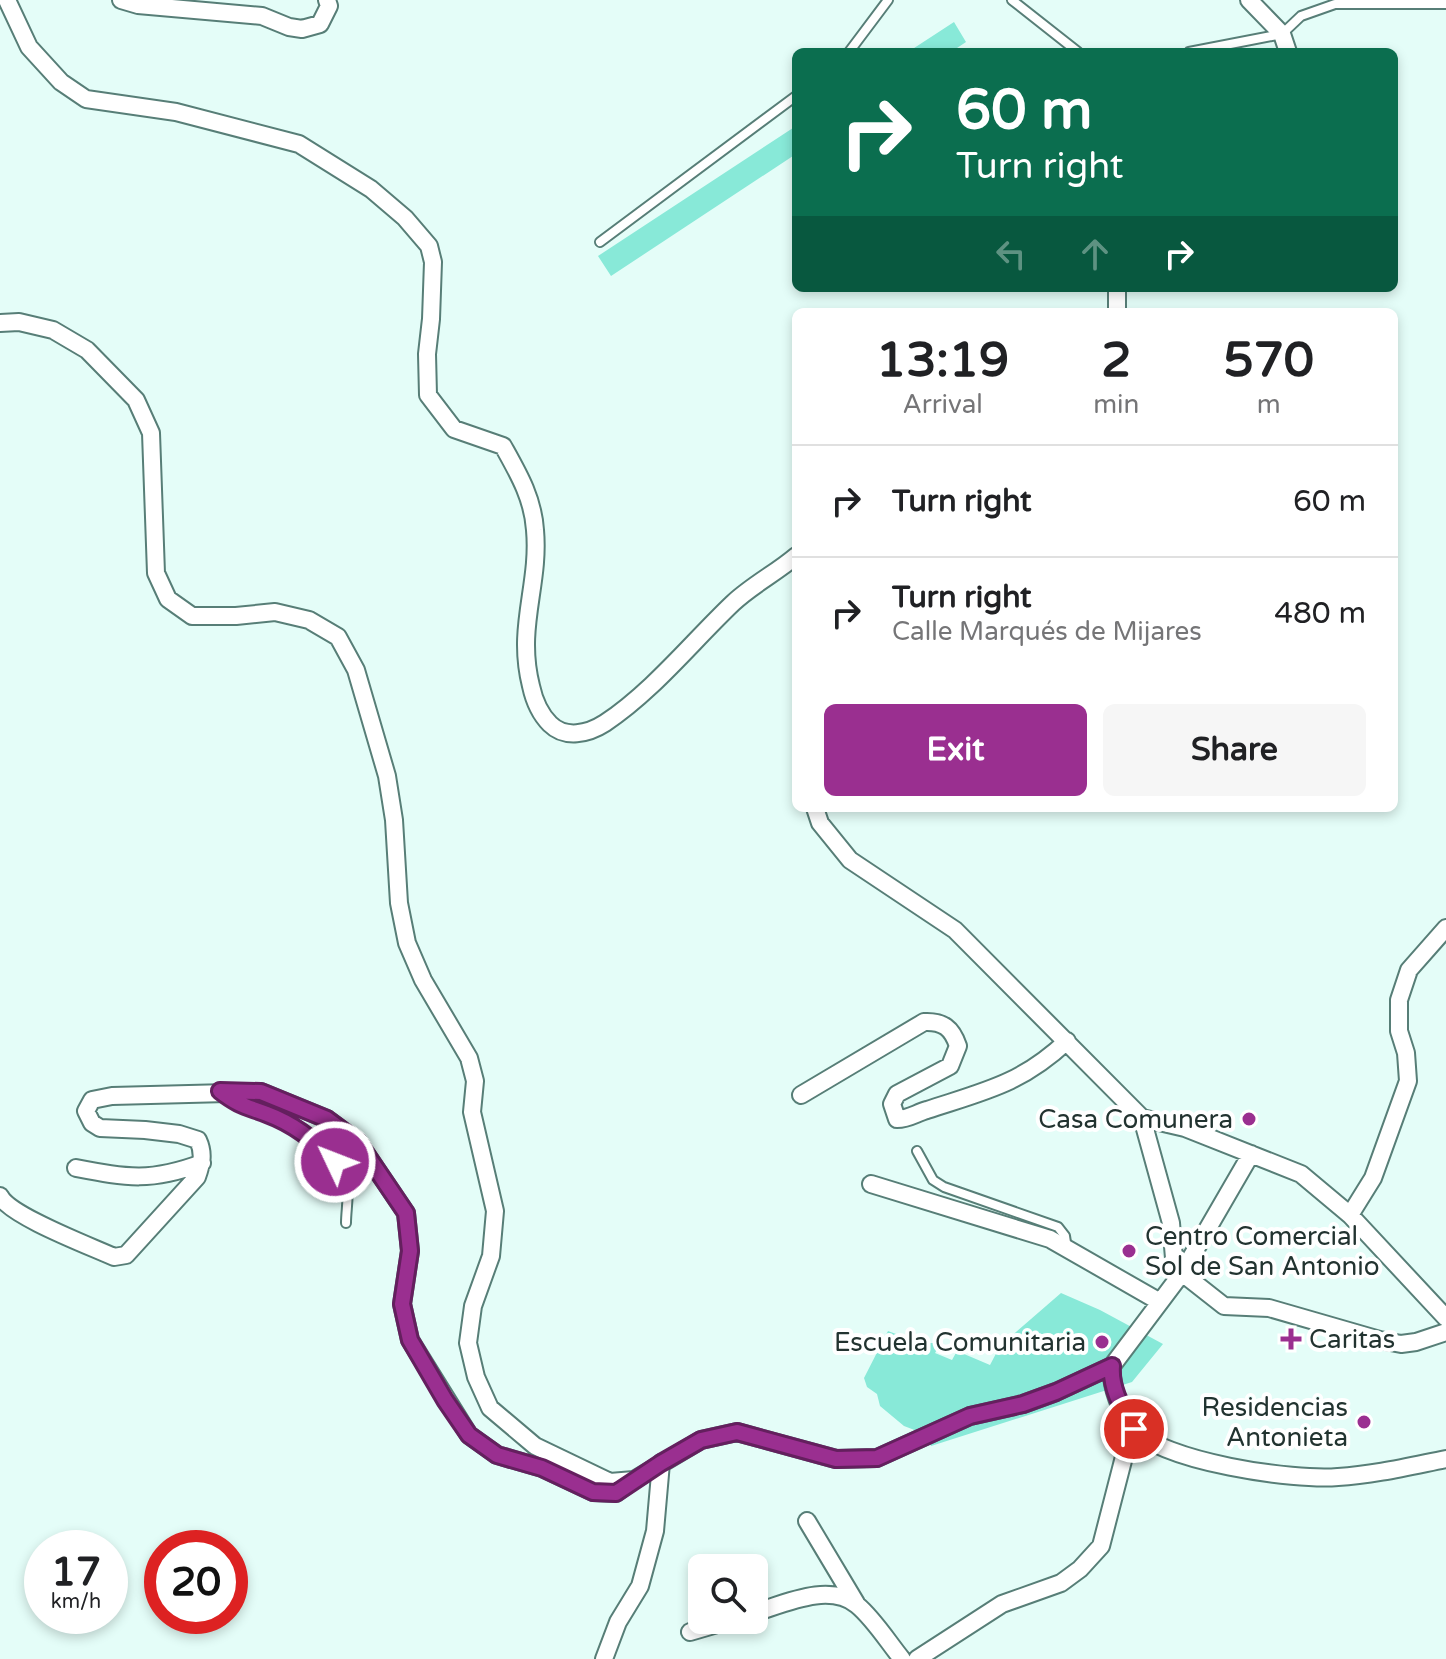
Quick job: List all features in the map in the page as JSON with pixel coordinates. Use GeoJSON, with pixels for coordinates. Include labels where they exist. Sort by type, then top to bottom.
{"type":"FeatureCollection","features":[{"type":"Feature","properties":{"kind":"street"},"geometry":{"type":"LineString","coordinates":[[7,0],[29,47],[61,82],[86,99],[176,112],[299,144],[371,189],[405,218],[429,246],[433,262],[427,354],[428,395],[454,429],[503,446],[527,489],[535,531],[525,621],[525,661],[538,706],[556,730],[574,735],[596,728],[629,707],[737,599],[792,559]]}},
{"type":"Feature","properties":{"kind":"street"},"geometry":{"type":"LineString","coordinates":[[121,0],[150,6],[262,16],[302,29],[320,24],[329,6],[327,0]]}},
{"type":"Feature","properties":{"kind":"street"},"geometry":{"type":"LineString","coordinates":[[1249,0],[1282,34],[1287,48]]}},
{"type":"Feature","properties":{"kind":"street"},"geometry":{"type":"LineString","coordinates":[[0,323],[19,322],[53,330],[87,350],[136,400],[151,433],[156,573],[168,599],[192,616],[275,612],[309,620],[338,637],[356,670],[387,776],[394,820],[399,903],[407,943],[423,980],[469,1058],[475,1081],[472,1112],[495,1211],[491,1256],[473,1306],[468,1343],[476,1377],[490,1408],[535,1446],[610,1482],[634,1480]]}},
{"type":"Feature","properties":{"kind":"street"},"geometry":{"type":"LineString","coordinates":[[816,812],[820,823],[850,860],[955,930],[1142,1118],[1171,1223],[1179,1277],[1224,1306],[1269,1308],[1380,1340],[1401,1344],[1446,1332]]}},
{"type":"Feature","properties":{"kind":"street"},"geometry":{"type":"LineString","coordinates":[[1350,1215],[1373,1178],[1408,1081],[1406,1053],[1399,1031],[1399,1000],[1409,970],[1446,928]]}},
{"type":"Feature","properties":{"kind":"street"},"geometry":{"type":"LineString","coordinates":[[801,1095],[924,1022],[935,1021],[946,1025],[954,1033],[958,1046],[950,1066],[897,1094],[892,1104],[897,1119],[906,1119],[987,1092],[1047,1060],[1067,1041]]}},
{"type":"Feature","properties":{"kind":"street"},"geometry":{"type":"LineString","coordinates":[[0,1196],[3,1202],[25,1216],[114,1257],[126,1255],[197,1177],[202,1163],[202,1149],[198,1140],[179,1134],[100,1128],[92,1123],[86,1111],[92,1100],[112,1096],[261,1092],[327,1119],[358,1142],[406,1213],[410,1251],[402,1304],[410,1340],[469,1435],[497,1455],[542,1468],[593,1492],[616,1493],[701,1440],[737,1432],[836,1459],[877,1458],[970,1416],[1023,1404],[1112,1366],[1179,1277],[1251,1154]]}},
{"type":"Feature","properties":{"kind":"street"},"geometry":{"type":"LineString","coordinates":[[1142,1118],[1185,1128],[1301,1174],[1350,1215],[1446,1318]]}},
{"type":"Feature","properties":{"kind":"street"},"geometry":{"type":"LineString","coordinates":[[76,1168],[126,1178],[172,1174],[202,1163]]}},
{"type":"Feature","properties":{"kind":"street"},"geometry":{"type":"LineString","coordinates":[[871,1184],[1050,1239],[1160,1302]]}},
{"type":"Feature","properties":{"kind":"street"},"geometry":{"type":"LineString","coordinates":[[1112,1366],[1111,1378],[1117,1398],[1134,1429],[1174,1452],[1248,1470],[1302,1477],[1338,1477],[1446,1459]]}},
{"type":"Feature","properties":{"kind":"street"},"geometry":{"type":"LineString","coordinates":[[917,1659],[1002,1604],[1061,1583],[1091,1559],[1101,1546],[1134,1429]]}},
{"type":"Feature","properties":{"kind":"street"},"geometry":{"type":"LineString","coordinates":[[604,1659],[618,1622],[640,1586],[655,1531],[661,1463]]}},
{"type":"Feature","properties":{"kind":"street"},"geometry":{"type":"LineString","coordinates":[[807,1521],[856,1603],[902,1659]]}},
{"type":"Feature","properties":{"kind":"street"},"geometry":{"type":"LineString","coordinates":[[768,1609],[830,1594],[856,1603]]}},
{"type":"Feature","properties":{"kind":"lane"},"geometry":{"type":"LineString","coordinates":[[852,48],[888,0]]}},
{"type":"Feature","properties":{"kind":"lane"},"geometry":{"type":"LineString","coordinates":[[1012,0],[1073,48]]}},
{"type":"Feature","properties":{"kind":"lane"},"geometry":{"type":"LineString","coordinates":[[1210,48],[1282,34],[1301,16],[1346,0]]}},
{"type":"Feature","properties":{"kind":"lane"},"geometry":{"type":"LineString","coordinates":[[1335,4],[1446,4]]}},
{"type":"Feature","properties":{"kind":"lane"},"geometry":{"type":"LineString","coordinates":[[600,242],[792,99]]}},
{"type":"Feature","properties":{"kind":"lane"},"geometry":{"type":"LineString","coordinates":[[220,1091],[239,1106],[268,1114],[316,1140],[335,1162],[347,1184],[346,1223]]}},
{"type":"Feature","properties":{"kind":"lane"},"geometry":{"type":"LineString","coordinates":[[917,1151],[933,1180],[944,1187],[1058,1227],[1065,1236],[1068,1250]]}},
{"type":"Feature","properties":{"kind":"green space"},"geometry":{"type":"Polygon","coordinates":[[[954,22],[966,42],[957,48],[914,48],[954,22]]]}},
{"type":"Feature","properties":{"kind":"green space"},"geometry":{"type":"Polygon","coordinates":[[[792,129],[792,157],[611,276],[598,256],[792,129]]]}},
{"type":"Feature","properties":{"kind":"green space"},"geometry":{"type":"Polygon","coordinates":[[[1061,1293],[1163,1344],[1132,1382],[931,1446],[925,1434],[904,1426],[880,1406],[877,1394],[867,1387],[864,1378],[888,1331],[920,1343],[941,1343],[935,1353],[952,1360],[957,1351],[990,1365],[1000,1346],[1061,1293]]]}},
{"type":"Feature","properties":{"kind":"place","name":"Casa Comunera"},"geometry":{"type":"Point","coordinates":[1249,1119]}},
{"type":"Feature","properties":{"kind":"place","name":"Centro Comercial Sol de San Antonio"},"geometry":{"type":"Point","coordinates":[1129,1251]}},
{"type":"Feature","properties":{"kind":"place","name":"Caritas"},"geometry":{"type":"Point","coordinates":[1291,1339]}},
{"type":"Feature","properties":{"kind":"place","name":"Escuela Comunitaria"},"geometry":{"type":"Point","coordinates":[1102,1342]}},
{"type":"Feature","properties":{"kind":"place","name":"Residencias Antonieta"},"geometry":{"type":"Point","coordinates":[1364,1422]}},
{"type":"Feature","properties":{"kind":"route"},"geometry":{"type":"LineString","coordinates":[[335,1162],[316,1140],[268,1114],[239,1106],[220,1091],[261,1092],[327,1119],[358,1142],[406,1213],[410,1251],[402,1304],[410,1340],[445,1400],[469,1435],[497,1455],[542,1468],[593,1492],[616,1493],[701,1440],[737,1432],[836,1459],[877,1458],[970,1416],[1023,1404],[1112,1366],[1111,1378],[1117,1398],[1134,1429]]}}]}
